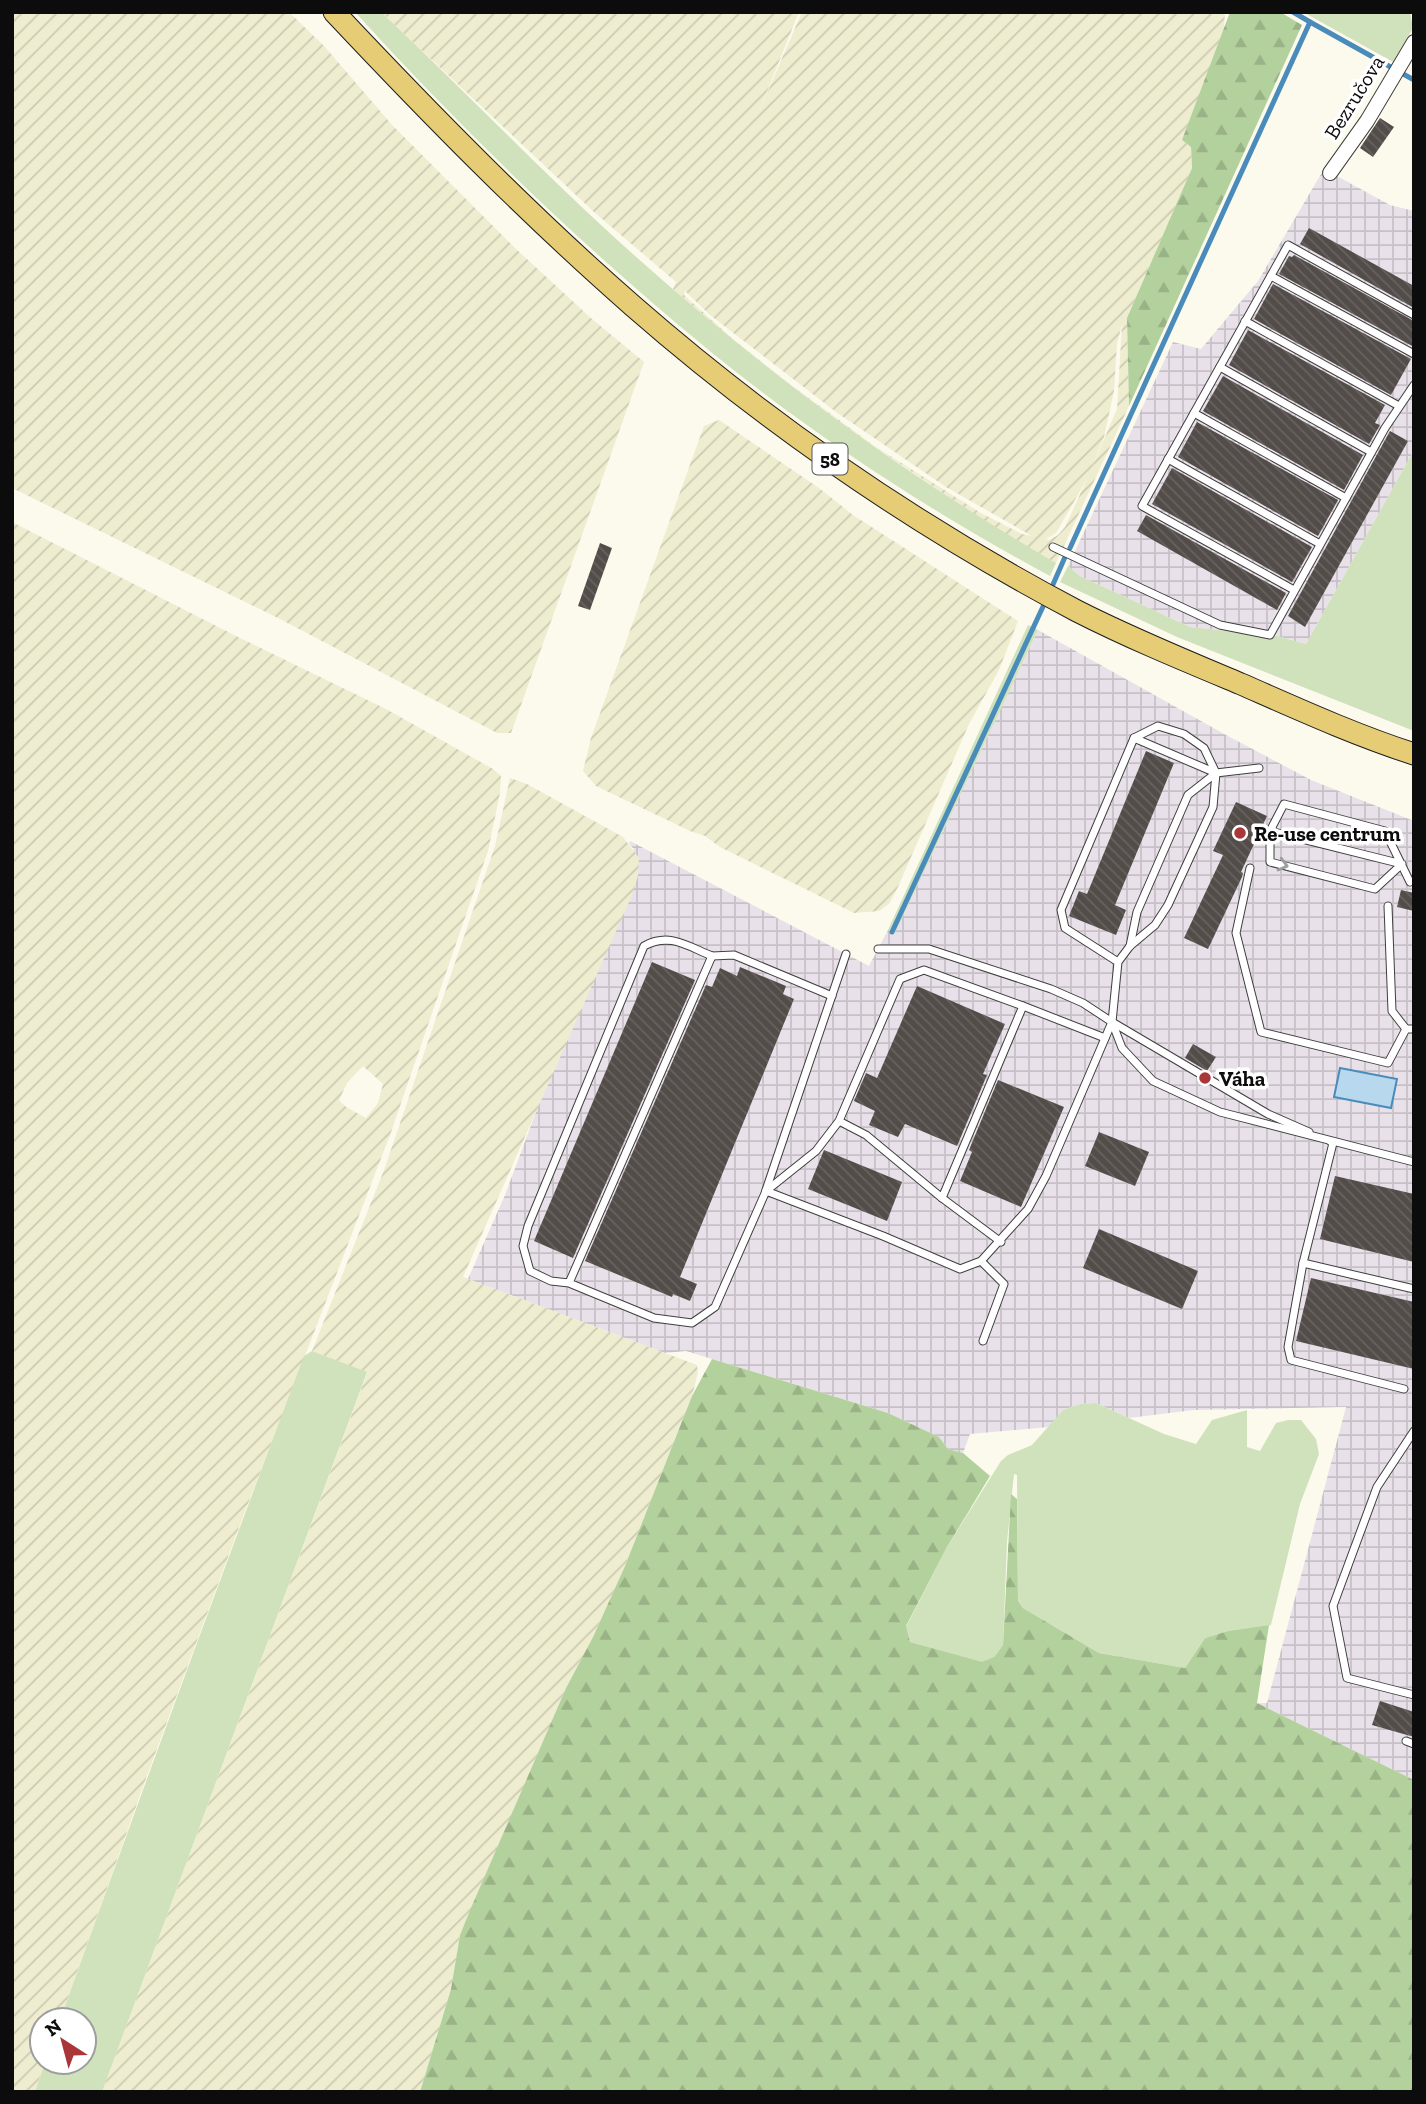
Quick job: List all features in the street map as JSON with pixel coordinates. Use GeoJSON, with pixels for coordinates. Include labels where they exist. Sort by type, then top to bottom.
{"type":"FeatureCollection","features":[{"type":"Feature","properties":{"kind":"main road","name":"58"},"geometry":{"type":"LineString","coordinates":[[334,12],[431,115],[556,237],[716,375],[868,486],[1005,571],[1111,628],[1342,727],[1414,754]]}},
{"type":"Feature","properties":{"kind":"street","name":"Bezručova"},"geometry":{"type":"LineString","coordinates":[[1330,173],[1367,121],[1414,42]]}},
{"type":"Feature","properties":{"kind":"lane"},"geometry":{"type":"LineString","coordinates":[[1294,590],[1142,506],[1288,246],[1414,315]]}},
{"type":"Feature","properties":{"kind":"lane"},"geometry":{"type":"LineString","coordinates":[[1271,276],[1414,354]]}},
{"type":"Feature","properties":{"kind":"lane"},"geometry":{"type":"LineString","coordinates":[[1245,321],[1399,407]]}},
{"type":"Feature","properties":{"kind":"lane"},"geometry":{"type":"LineString","coordinates":[[1220,368],[1371,452]]}},
{"type":"Feature","properties":{"kind":"lane"},"geometry":{"type":"LineString","coordinates":[[1053,547],[1220,625],[1270,635],[1371,452],[1414,385]]}},
{"type":"Feature","properties":{"kind":"lane"},"geometry":{"type":"LineString","coordinates":[[1194,413],[1346,498]]}},
{"type":"Feature","properties":{"kind":"lane"},"geometry":{"type":"LineString","coordinates":[[1168,459],[1320,544]]}},
{"type":"Feature","properties":{"kind":"lane"},"geometry":{"type":"LineString","coordinates":[[766,1191],[960,1269],[981,1261],[1028,1209],[1046,1175],[1112,1022],[1118,962],[1130,946],[1155,925],[1168,905],[1213,807],[1216,773],[1204,748],[1184,734],[1158,726],[1133,738],[1061,910],[1065,928],[1118,962]]}},
{"type":"Feature","properties":{"kind":"lane"},"geometry":{"type":"LineString","coordinates":[[1133,738],[1216,773],[1259,768]]}},
{"type":"Feature","properties":{"kind":"lane"},"geometry":{"type":"LineString","coordinates":[[1130,946],[1137,912],[1188,795],[1216,773]]}},
{"type":"Feature","properties":{"kind":"lane"},"geometry":{"type":"LineString","coordinates":[[1402,864],[1375,889],[1270,862],[1270,831],[1284,804],[1385,831],[1402,864],[1410,882]]}},
{"type":"Feature","properties":{"kind":"lane"},"geometry":{"type":"LineString","coordinates":[[1270,831],[1414,869]]}},
{"type":"Feature","properties":{"kind":"lane"},"geometry":{"type":"LineString","coordinates":[[1250,868],[1236,933],[1261,1032],[1388,1063],[1410,1029],[1392,1011],[1388,906]]}},
{"type":"Feature","properties":{"kind":"lane"},"geometry":{"type":"LineString","coordinates":[[832,996],[734,955],[712,956],[671,940],[657,939],[644,946],[528,1226],[523,1246],[530,1271],[551,1281],[569,1283],[654,1318],[692,1323],[715,1307],[766,1191],[832,996],[846,954]]}},
{"type":"Feature","properties":{"kind":"lane"},"geometry":{"type":"LineString","coordinates":[[878,949],[929,949],[1051,989],[1083,1003],[1268,1114],[1333,1143]]}},
{"type":"Feature","properties":{"kind":"lane"},"geometry":{"type":"LineString","coordinates":[[569,1283],[712,956]]}},
{"type":"Feature","properties":{"kind":"lane"},"geometry":{"type":"LineString","coordinates":[[766,1191],[816,1151],[839,1121],[900,979],[923,970],[1105,1038]]}},
{"type":"Feature","properties":{"kind":"lane"},"geometry":{"type":"LineString","coordinates":[[942,1198],[1023,1006]]}},
{"type":"Feature","properties":{"kind":"lane"},"geometry":{"type":"LineString","coordinates":[[1112,1022],[1122,1048],[1153,1081],[1220,1112],[1414,1162]]}},
{"type":"Feature","properties":{"kind":"lane"},"geometry":{"type":"LineString","coordinates":[[839,1121],[866,1135],[1000,1242]]}},
{"type":"Feature","properties":{"kind":"lane"},"geometry":{"type":"LineString","coordinates":[[1333,1143],[1303,1263],[1288,1348],[1291,1360],[1404,1389]]}},
{"type":"Feature","properties":{"kind":"lane"},"geometry":{"type":"LineString","coordinates":[[981,1261],[1004,1284],[983,1341]]}},
{"type":"Feature","properties":{"kind":"lane"},"geometry":{"type":"LineString","coordinates":[[1303,1263],[1414,1289]]}},
{"type":"Feature","properties":{"kind":"lane"},"geometry":{"type":"LineString","coordinates":[[1414,1432],[1377,1488],[1333,1606],[1347,1678],[1414,1695]]}},
{"type":"Feature","properties":{"kind":"shaded area"},"geometry":{"type":"Polygon","coordinates":[[[12,12],[289,12],[325,47],[393,126],[516,249],[592,319],[644,362],[511,733],[497,733],[278,618],[12,488],[12,12]]]}},
{"type":"Feature","properties":{"kind":"shaded area"},"geometry":{"type":"Polygon","coordinates":[[[381,12],[799,12],[760,109],[802,12],[1225,12],[1224,28],[1211,67],[1182,140],[1191,147],[1192,168],[1127,318],[1129,406],[1056,563],[985,522],[839,422],[733,340],[673,289],[676,282],[594,212],[381,12]],[[685,291],[684,295],[734,340],[876,447],[981,513],[1022,534],[1032,536],[946,487],[836,412],[710,315],[685,291]],[[1122,324],[1117,344],[1114,391],[1104,437],[1090,472],[1117,409],[1122,324]],[[1087,479],[1056,533],[1046,539],[1058,535],[1065,527],[1087,479]]]}},
{"type":"Feature","properties":{"kind":"shaded area"},"geometry":{"type":"Polygon","coordinates":[[[1324,169],[1390,205],[1414,211],[1414,450],[1306,644],[1277,636],[1190,627],[1080,576],[1068,566],[1173,342],[1201,349],[1258,281],[1324,169]]]}},
{"type":"Feature","properties":{"kind":"shaded area"},"geometry":{"type":"Polygon","coordinates":[[[719,420],[819,488],[853,515],[1018,621],[999,670],[969,724],[898,887],[889,904],[879,911],[854,913],[720,847],[705,836],[596,786],[583,771],[591,738],[704,426],[719,420]]]}},
{"type":"Feature","properties":{"kind":"shaded area"},"geometry":{"type":"Polygon","coordinates":[[[12,522],[386,709],[501,776],[488,851],[390,1135],[241,1522],[65,2006],[28,2006],[28,2076],[40,2076],[35,2092],[12,2092],[12,522]],[[363,1066],[347,1083],[339,1100],[366,1118],[378,1103],[383,1084],[363,1066]]]}},
{"type":"Feature","properties":{"kind":"shaded area"},"geometry":{"type":"Polygon","coordinates":[[[1038,630],[1311,780],[1414,821],[1414,1780],[1257,1703],[1267,1703],[1346,1407],[1194,1410],[1129,1418],[1096,1403],[1080,1404],[1063,1410],[1049,1427],[970,1434],[963,1453],[948,1449],[939,1437],[888,1413],[686,1351],[665,1353],[468,1279],[505,1195],[634,849],[629,844],[630,841],[869,966],[888,930],[895,932],[1038,630]]]}},
{"type":"Feature","properties":{"kind":"shaded area"},"geometry":{"type":"Polygon","coordinates":[[[510,778],[527,784],[623,837],[639,858],[638,876],[632,895],[463,1277],[697,1365],[698,1373],[692,1396],[625,1566],[593,1637],[566,1688],[460,1935],[451,1989],[420,2092],[102,2092],[367,1373],[312,1351],[384,1170],[495,846],[510,778]]]}},
{"type":"Feature","properties":{"kind":"green space"},"geometry":{"type":"Polygon","coordinates":[[[355,12],[381,12],[584,209],[665,283],[826,412],[939,491],[1056,563],[1050,576],[875,472],[792,414],[711,352],[572,231],[439,102],[355,12]]]}},
{"type":"Feature","properties":{"kind":"green space"},"geometry":{"type":"Polygon","coordinates":[[[1230,12],[1280,12],[1302,25],[1129,406],[1127,318],[1192,168],[1191,147],[1182,140],[1230,12]]]}},
{"type":"Feature","properties":{"kind":"green space"},"geometry":{"type":"Polygon","coordinates":[[[1303,12],[1410,12],[1413,28],[1393,62],[1303,12]]]}},
{"type":"Feature","properties":{"kind":"green space"},"geometry":{"type":"Polygon","coordinates":[[[1414,450],[1414,731],[1177,637],[1060,582],[1068,566],[1080,576],[1190,627],[1277,636],[1306,644],[1414,450]]]}},
{"type":"Feature","properties":{"kind":"green space"},"geometry":{"type":"Polygon","coordinates":[[[1028,625],[1038,630],[895,933],[888,930],[1028,625]]]}},
{"type":"Feature","properties":{"kind":"green space"},"geometry":{"type":"Polygon","coordinates":[[[312,1351],[367,1372],[102,2092],[35,2092],[40,2076],[98,2076],[98,2006],[65,2006],[304,1356],[312,1351]]]}},
{"type":"Feature","properties":{"kind":"green space"},"geometry":{"type":"Polygon","coordinates":[[[712,1359],[888,1413],[939,1437],[948,1449],[963,1453],[990,1476],[947,1547],[906,1626],[910,1642],[982,1662],[994,1657],[1003,1645],[1011,1494],[1017,1499],[1018,1600],[1023,1608],[1099,1653],[1185,1668],[1205,1638],[1228,1631],[1269,1625],[1257,1703],[1414,1780],[1414,2092],[420,2092],[451,1989],[460,1935],[566,1688],[593,1637],[625,1566],[692,1396],[712,1359]]]}},
{"type":"Feature","properties":{"kind":"green space"},"geometry":{"type":"Polygon","coordinates":[[[1096,1403],[1164,1434],[1196,1444],[1212,1420],[1247,1410],[1247,1447],[1260,1451],[1276,1423],[1288,1420],[1301,1420],[1316,1439],[1319,1454],[1300,1504],[1271,1625],[1228,1631],[1205,1638],[1185,1668],[1099,1653],[1023,1608],[1018,1599],[1017,1475],[1014,1474],[1007,1542],[1003,1645],[994,1657],[982,1663],[910,1642],[906,1627],[947,1547],[1001,1461],[1008,1455],[1032,1445],[1063,1410],[1080,1404],[1096,1403]]]}},
{"type":"Feature","properties":{"kind":"water"},"geometry":{"type":"Polygon","coordinates":[[[1340,1068],[1397,1079],[1391,1108],[1334,1097],[1340,1068]]]}},
{"type":"Feature","properties":{"kind":"building"},"geometry":{"type":"Polygon","coordinates":[[[1380,118],[1394,127],[1373,157],[1360,148],[1380,118]]]}},
{"type":"Feature","properties":{"kind":"building"},"geometry":{"type":"Polygon","coordinates":[[[1309,228],[1414,286],[1414,308],[1300,244],[1309,228]]]}},
{"type":"Feature","properties":{"kind":"building"},"geometry":{"type":"Polygon","coordinates":[[[1294,255],[1414,321],[1414,347],[1279,274],[1289,256],[1294,255]]]}},
{"type":"Feature","properties":{"kind":"building"},"geometry":{"type":"Polygon","coordinates":[[[1273,284],[1411,359],[1391,395],[1254,319],[1273,284]]]}},
{"type":"Feature","properties":{"kind":"building"},"geometry":{"type":"Polygon","coordinates":[[[1248,330],[1385,405],[1375,423],[1380,425],[1369,444],[1229,365],[1248,330]]]}},
{"type":"Feature","properties":{"kind":"building"},"geometry":{"type":"Polygon","coordinates":[[[1223,376],[1363,455],[1344,490],[1203,411],[1223,376]]]}},
{"type":"Feature","properties":{"kind":"building"},"geometry":{"type":"Polygon","coordinates":[[[1197,422],[1338,500],[1318,536],[1178,457],[1197,422]]]}},
{"type":"Feature","properties":{"kind":"building"},"geometry":{"type":"Polygon","coordinates":[[[1390,431],[1408,441],[1305,627],[1288,616],[1390,431]]]}},
{"type":"Feature","properties":{"kind":"building"},"geometry":{"type":"Polygon","coordinates":[[[1172,468],[1312,547],[1292,582],[1152,504],[1172,468]]]}},
{"type":"Feature","properties":{"kind":"building"},"geometry":{"type":"Polygon","coordinates":[[[1146,515],[1286,593],[1277,610],[1137,531],[1146,515]]]}},
{"type":"Feature","properties":{"kind":"building"},"geometry":{"type":"Polygon","coordinates":[[[600,543],[612,548],[590,610],[578,606],[600,543]]]}},
{"type":"Feature","properties":{"kind":"building"},"geometry":{"type":"Polygon","coordinates":[[[1146,751],[1174,763],[1115,905],[1126,910],[1116,935],[1069,916],[1079,891],[1087,894],[1146,751]]]}},
{"type":"Feature","properties":{"kind":"building"},"geometry":{"type":"Polygon","coordinates":[[[1236,802],[1267,816],[1208,949],[1184,938],[1223,855],[1213,851],[1236,802]]]}},
{"type":"Feature","properties":{"kind":"building"},"geometry":{"type":"Polygon","coordinates":[[[1401,890],[1414,893],[1414,911],[1397,907],[1401,890]]]}},
{"type":"Feature","properties":{"kind":"building"},"geometry":{"type":"Polygon","coordinates":[[[652,962],[695,980],[573,1258],[534,1241],[652,962]]]}},
{"type":"Feature","properties":{"kind":"building"},"geometry":{"type":"Polygon","coordinates":[[[740,967],[786,986],[783,994],[794,999],[680,1277],[697,1284],[690,1301],[673,1294],[672,1297],[585,1261],[706,985],[712,987],[720,968],[737,976],[740,967]]]}},
{"type":"Feature","properties":{"kind":"building"},"geometry":{"type":"Polygon","coordinates":[[[917,986],[1005,1024],[983,1074],[987,1075],[957,1146],[905,1124],[898,1137],[869,1125],[875,1111],[854,1101],[866,1073],[877,1078],[917,986]]]}},
{"type":"Feature","properties":{"kind":"building"},"geometry":{"type":"Polygon","coordinates":[[[1193,1044],[1216,1057],[1207,1071],[1185,1058],[1193,1044]]]}},
{"type":"Feature","properties":{"kind":"building"},"geometry":{"type":"Polygon","coordinates":[[[998,1080],[1064,1107],[1021,1207],[960,1181],[972,1152],[969,1150],[998,1080]]]}},
{"type":"Feature","properties":{"kind":"building"},"geometry":{"type":"Polygon","coordinates":[[[1099,1132],[1149,1152],[1135,1186],[1085,1166],[1099,1132]]]}},
{"type":"Feature","properties":{"kind":"building"},"geometry":{"type":"Polygon","coordinates":[[[824,1150],[902,1182],[887,1221],[808,1189],[824,1150]]]}},
{"type":"Feature","properties":{"kind":"building"},"geometry":{"type":"Polygon","coordinates":[[[1335,1176],[1414,1194],[1414,1262],[1320,1239],[1335,1176]]]}},
{"type":"Feature","properties":{"kind":"building"},"geometry":{"type":"Polygon","coordinates":[[[1099,1229],[1198,1271],[1182,1309],[1083,1268],[1099,1229]]]}},
{"type":"Feature","properties":{"kind":"building"},"geometry":{"type":"Polygon","coordinates":[[[1311,1278],[1414,1302],[1414,1369],[1296,1341],[1311,1278]]]}},
{"type":"Feature","properties":{"kind":"building"},"geometry":{"type":"Polygon","coordinates":[[[1380,1701],[1414,1712],[1414,1737],[1372,1725],[1380,1701]]]}},
{"type":"Feature","properties":{"kind":"waterway"},"geometry":{"type":"LineString","coordinates":[[1293,12],[1310,22]]}},
{"type":"Feature","properties":{"kind":"waterway"},"geometry":{"type":"LineString","coordinates":[[1070,548],[1310,22],[1414,80]]}},
{"type":"Feature","properties":{"kind":"waterway"},"geometry":{"type":"LineString","coordinates":[[1051,589],[1065,557]]}},
{"type":"Feature","properties":{"kind":"waterway"},"geometry":{"type":"LineString","coordinates":[[892,932],[1047,598]]}},
{"type":"Feature","properties":{"kind":"place","name":"Re-use centrum"},"geometry":{"type":"Point","coordinates":[1240,833]}},
{"type":"Feature","properties":{"kind":"place","name":"Váha"},"geometry":{"type":"Point","coordinates":[1205,1078]}}]}
